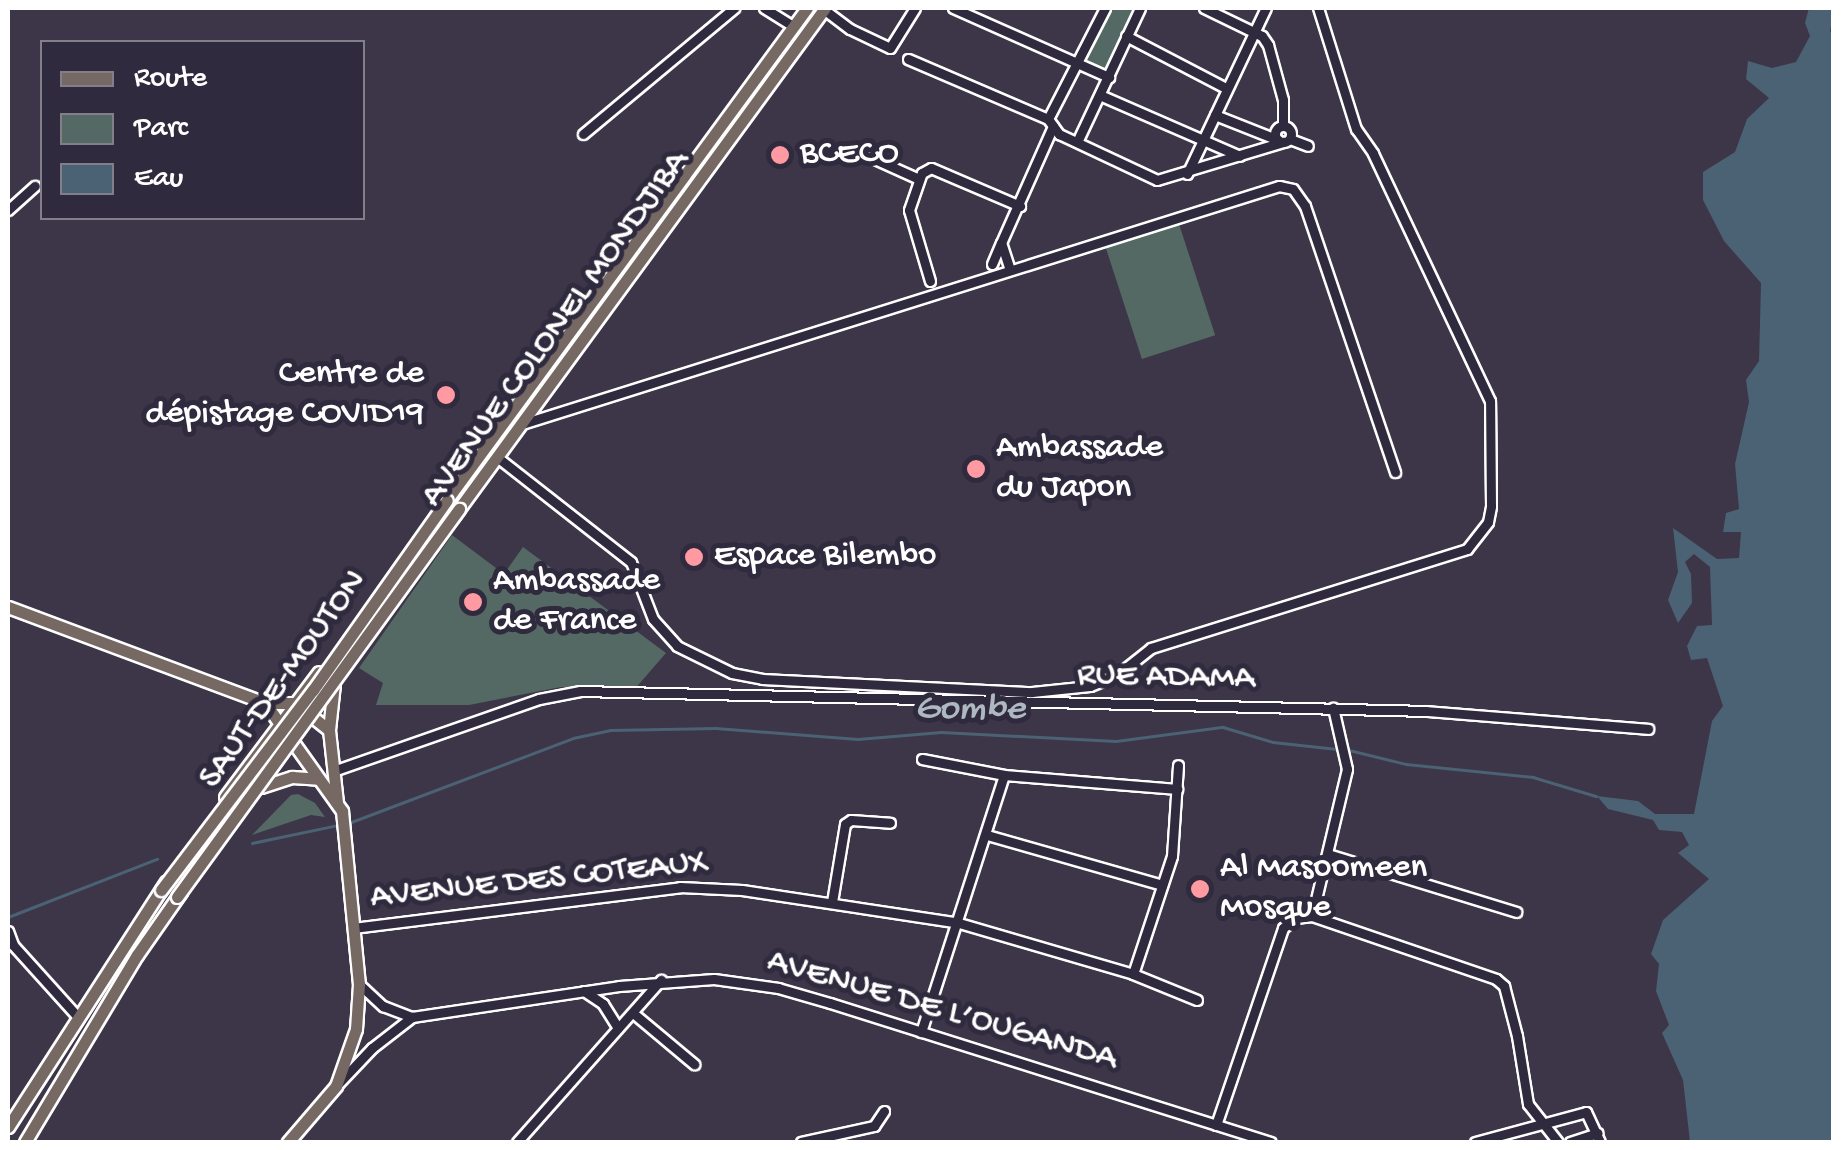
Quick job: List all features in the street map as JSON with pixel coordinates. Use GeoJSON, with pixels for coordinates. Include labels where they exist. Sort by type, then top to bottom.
{"type":"FeatureCollection","features":[{"type":"Feature","properties":{"kind":"main road","name":"AVENUE COLONEL MONDJIBA"},"geometry":{"type":"LineString","coordinates":[[161,890],[242,772],[447,500],[807,8]]}},
{"type":"Feature","properties":{"kind":"main road","name":"AVENUE COLONEL MONDJIBA"},"geometry":{"type":"LineString","coordinates":[[176,898],[313,720],[334,684],[459,509],[823,8]]}},
{"type":"Feature","properties":{"kind":"main road"},"geometry":{"type":"LineString","coordinates":[[736,102],[749,111]]}},
{"type":"Feature","properties":{"kind":"main road"},"geometry":{"type":"LineString","coordinates":[[510,414],[522,424]]}},
{"type":"Feature","properties":{"kind":"main road","name":"SAUT-DE-MOUTON"},"geometry":{"type":"LineString","coordinates":[[161,890],[313,690],[447,500]]}},
{"type":"Feature","properties":{"kind":"main road","name":"SAUT-DE-MOUTON"},"geometry":{"type":"LineString","coordinates":[[176,898],[459,509]]}},
{"type":"Feature","properties":{"kind":"main road"},"geometry":{"type":"LineString","coordinates":[[8,607],[265,703],[295,704],[329,730]]}},
{"type":"Feature","properties":{"kind":"main road"},"geometry":{"type":"LineString","coordinates":[[288,1142],[336,1086],[356,1029],[359,984],[346,834],[329,730],[334,684]]}},
{"type":"Feature","properties":{"kind":"main road"},"geometry":{"type":"LineString","coordinates":[[309,686],[326,698]]}},
{"type":"Feature","properties":{"kind":"main road"},"geometry":{"type":"LineString","coordinates":[[265,703],[340,808]]}},
{"type":"Feature","properties":{"kind":"main road"},"geometry":{"type":"LineString","coordinates":[[262,746],[281,760]]}},
{"type":"Feature","properties":{"kind":"main road"},"geometry":{"type":"LineString","coordinates":[[261,788],[292,777],[318,779]]}},
{"type":"Feature","properties":{"kind":"main road"},"geometry":{"type":"LineString","coordinates":[[8,1127],[161,890]]}},
{"type":"Feature","properties":{"kind":"main road"},"geometry":{"type":"LineString","coordinates":[[25,1142],[176,898]]}},
{"type":"Feature","properties":{"kind":"street"},"geometry":{"type":"LineString","coordinates":[[583,134],[734,8]]}},
{"type":"Feature","properties":{"kind":"street"},"geometry":{"type":"LineString","coordinates":[[764,8],[793,26]]}},
{"type":"Feature","properties":{"kind":"street"},"geometry":{"type":"LineString","coordinates":[[823,8],[850,29],[890,48],[915,8]]}},
{"type":"Feature","properties":{"kind":"street"},"geometry":{"type":"LineString","coordinates":[[953,8],[1109,77]]}},
{"type":"Feature","properties":{"kind":"street"},"geometry":{"type":"LineString","coordinates":[[1077,142],[1102,96],[1140,8]]}},
{"type":"Feature","properties":{"kind":"street"},"geometry":{"type":"LineString","coordinates":[[908,58],[1050,123],[1077,142],[1158,180],[1187,174],[1284,140],[1290,130],[1283,126],[1283,100],[1268,45],[1253,32],[1204,8]]}},
{"type":"Feature","properties":{"kind":"street"},"geometry":{"type":"LineString","coordinates":[[1187,174],[1266,8]]}},
{"type":"Feature","properties":{"kind":"street"},"geometry":{"type":"LineString","coordinates":[[497,457],[631,562],[653,619],[677,646],[732,674],[762,679],[1032,692],[1090,686],[1117,675],[1151,648],[1468,549],[1488,522],[1492,506],[1490,401],[1373,152],[1356,128],[1318,8]]}},
{"type":"Feature","properties":{"kind":"street"},"geometry":{"type":"LineString","coordinates":[[992,264],[1101,9]]}},
{"type":"Feature","properties":{"kind":"street"},"geometry":{"type":"LineString","coordinates":[[1126,36],[1226,88]]}},
{"type":"Feature","properties":{"kind":"street"},"geometry":{"type":"LineString","coordinates":[[1102,96],[1240,156]]}},
{"type":"Feature","properties":{"kind":"street"},"geometry":{"type":"LineString","coordinates":[[1215,115],[1308,146]]}},
{"type":"Feature","properties":{"kind":"street"},"geometry":{"type":"LineString","coordinates":[[870,156],[918,179]]}},
{"type":"Feature","properties":{"kind":"street"},"geometry":{"type":"LineString","coordinates":[[930,282],[909,218],[918,179],[931,168],[1020,206]]}},
{"type":"Feature","properties":{"kind":"street"},"geometry":{"type":"LineString","coordinates":[[8,210],[35,186]]}},
{"type":"Feature","properties":{"kind":"street"},"geometry":{"type":"LineString","coordinates":[[522,424],[1279,186],[1293,189],[1305,206],[1395,472]]}},
{"type":"Feature","properties":{"kind":"street"},"geometry":{"type":"LineString","coordinates":[[1001,243],[1010,270]]}},
{"type":"Feature","properties":{"kind":"street","name":"RUE ADAMA"},"geometry":{"type":"LineString","coordinates":[[336,770],[566,692],[1333,708],[1648,729]]}},
{"type":"Feature","properties":{"kind":"street"},"geometry":{"type":"LineString","coordinates":[[1312,916],[1348,769],[1333,708]]}},
{"type":"Feature","properties":{"kind":"street"},"geometry":{"type":"LineString","coordinates":[[922,760],[1004,775],[1177,789]]}},
{"type":"Feature","properties":{"kind":"street"},"geometry":{"type":"LineString","coordinates":[[1133,974],[1174,844],[1178,765]]}},
{"type":"Feature","properties":{"kind":"street"},"geometry":{"type":"LineString","coordinates":[[921,1032],[988,836],[1004,775]]}},
{"type":"Feature","properties":{"kind":"street"},"geometry":{"type":"LineString","coordinates":[[832,902],[844,824],[861,820],[890,823]]}},
{"type":"Feature","properties":{"kind":"street"},"geometry":{"type":"LineString","coordinates":[[988,836],[1162,886]]}},
{"type":"Feature","properties":{"kind":"street"},"geometry":{"type":"LineString","coordinates":[[1328,854],[1516,912]]}},
{"type":"Feature","properties":{"kind":"street","name":"AVENUE DES COTEAUX"},"geometry":{"type":"LineString","coordinates":[[353,928],[680,887],[832,902],[959,923],[1133,974],[1196,1000]]}},
{"type":"Feature","properties":{"kind":"street"},"geometry":{"type":"LineString","coordinates":[[1216,1125],[1283,928],[1296,918],[1312,916],[1496,979],[1504,986],[1528,1104],[1558,1142]]}},
{"type":"Feature","properties":{"kind":"street"},"geometry":{"type":"LineString","coordinates":[[8,930],[14,945],[77,1016]]}},
{"type":"Feature","properties":{"kind":"street","name":"AVENUE DE L’OUGANDA"},"geometry":{"type":"LineString","coordinates":[[336,1086],[372,1048],[412,1017],[661,980],[714,979],[778,988],[1272,1142]]}},
{"type":"Feature","properties":{"kind":"street"},"geometry":{"type":"LineString","coordinates":[[517,1142],[661,980]]}},
{"type":"Feature","properties":{"kind":"street"},"geometry":{"type":"LineString","coordinates":[[359,984],[383,1006],[412,1017]]}},
{"type":"Feature","properties":{"kind":"street"},"geometry":{"type":"LineString","coordinates":[[583,990],[603,1004],[618,1028]]}},
{"type":"Feature","properties":{"kind":"street"},"geometry":{"type":"LineString","coordinates":[[633,1012],[694,1064]]}},
{"type":"Feature","properties":{"kind":"street"},"geometry":{"type":"LineString","coordinates":[[801,1142],[879,1124],[884,1111]]}},
{"type":"Feature","properties":{"kind":"street"},"geometry":{"type":"LineString","coordinates":[[1475,1142],[1586,1112],[1599,1138],[1570,1142]]}},
{"type":"Feature","properties":{"kind":"green space"},"geometry":{"type":"Polygon","coordinates":[[[1109,8],[1136,8],[1106,70],[1084,60],[1109,8]]]}},
{"type":"Feature","properties":{"kind":"green space"},"geometry":{"type":"Polygon","coordinates":[[[1179,224],[1215,335],[1142,359],[1106,248],[1179,224]]]}},
{"type":"Feature","properties":{"kind":"green space"},"geometry":{"type":"Polygon","coordinates":[[[452,535],[504,574],[523,547],[666,653],[633,691],[561,687],[469,705],[376,705],[383,683],[359,668],[452,535]]]}},
{"type":"Feature","properties":{"kind":"green space"},"geometry":{"type":"Polygon","coordinates":[[[298,794],[315,803],[325,817],[311,815],[252,835],[291,795],[298,794]]]}},
{"type":"Feature","properties":{"kind":"water"},"geometry":{"type":"Polygon","coordinates":[[[1809,8],[1834,8],[1830,32],[1834,32],[1833,1142],[1690,1142],[1683,1080],[1662,1033],[1669,1025],[1656,991],[1659,964],[1651,954],[1663,920],[1709,879],[1678,853],[1689,845],[1682,832],[1659,830],[1653,820],[1608,809],[1597,796],[1638,801],[1655,814],[1694,814],[1712,721],[1723,706],[1707,658],[1691,660],[1687,646],[1697,626],[1712,625],[1710,567],[1694,554],[1685,562],[1691,574],[1692,603],[1678,623],[1668,600],[1678,572],[1673,528],[1717,559],[1739,558],[1741,532],[1723,532],[1726,513],[1739,509],[1735,464],[1749,402],[1746,380],[1759,361],[1761,283],[1724,241],[1703,200],[1703,172],[1735,152],[1747,119],[1769,98],[1746,79],[1748,61],[1772,68],[1796,62],[1810,36],[1805,23],[1809,8]]]}},
{"type":"Feature","properties":{"kind":"waterway","name":"Gombe"},"geometry":{"type":"LineString","coordinates":[[346,824],[573,738],[610,730],[716,728],[858,739],[941,732],[1116,741],[1223,727],[1273,742],[1337,749]]}},
{"type":"Feature","properties":{"kind":"waterway","name":"Gombe"},"geometry":{"type":"LineString","coordinates":[[1345,749],[1406,764],[1533,777],[1596,796]]}},
{"type":"Feature","properties":{"kind":"waterway","name":"Gombe"},"geometry":{"type":"LineString","coordinates":[[252,843],[338,825]]}},
{"type":"Feature","properties":{"kind":"waterway","name":"Gombe"},"geometry":{"type":"LineString","coordinates":[[8,917],[157,859]]}},
{"type":"Feature","properties":{"kind":"place","name":"BCECO"},"geometry":{"type":"Point","coordinates":[780,155]}},
{"type":"Feature","properties":{"kind":"place","name":"Centre de dépistage COVID19"},"geometry":{"type":"Point","coordinates":[446,395]}},
{"type":"Feature","properties":{"kind":"place","name":"Ambassade du Japon"},"geometry":{"type":"Point","coordinates":[976,469]}},
{"type":"Feature","properties":{"kind":"place","name":"Espace Bilembo"},"geometry":{"type":"Point","coordinates":[694,557]}},
{"type":"Feature","properties":{"kind":"place","name":"Ambassade de France"},"geometry":{"type":"Point","coordinates":[473,602]}},
{"type":"Feature","properties":{"kind":"place","name":"Al Masoomeen Mosque"},"geometry":{"type":"Point","coordinates":[1200,889]}}]}
